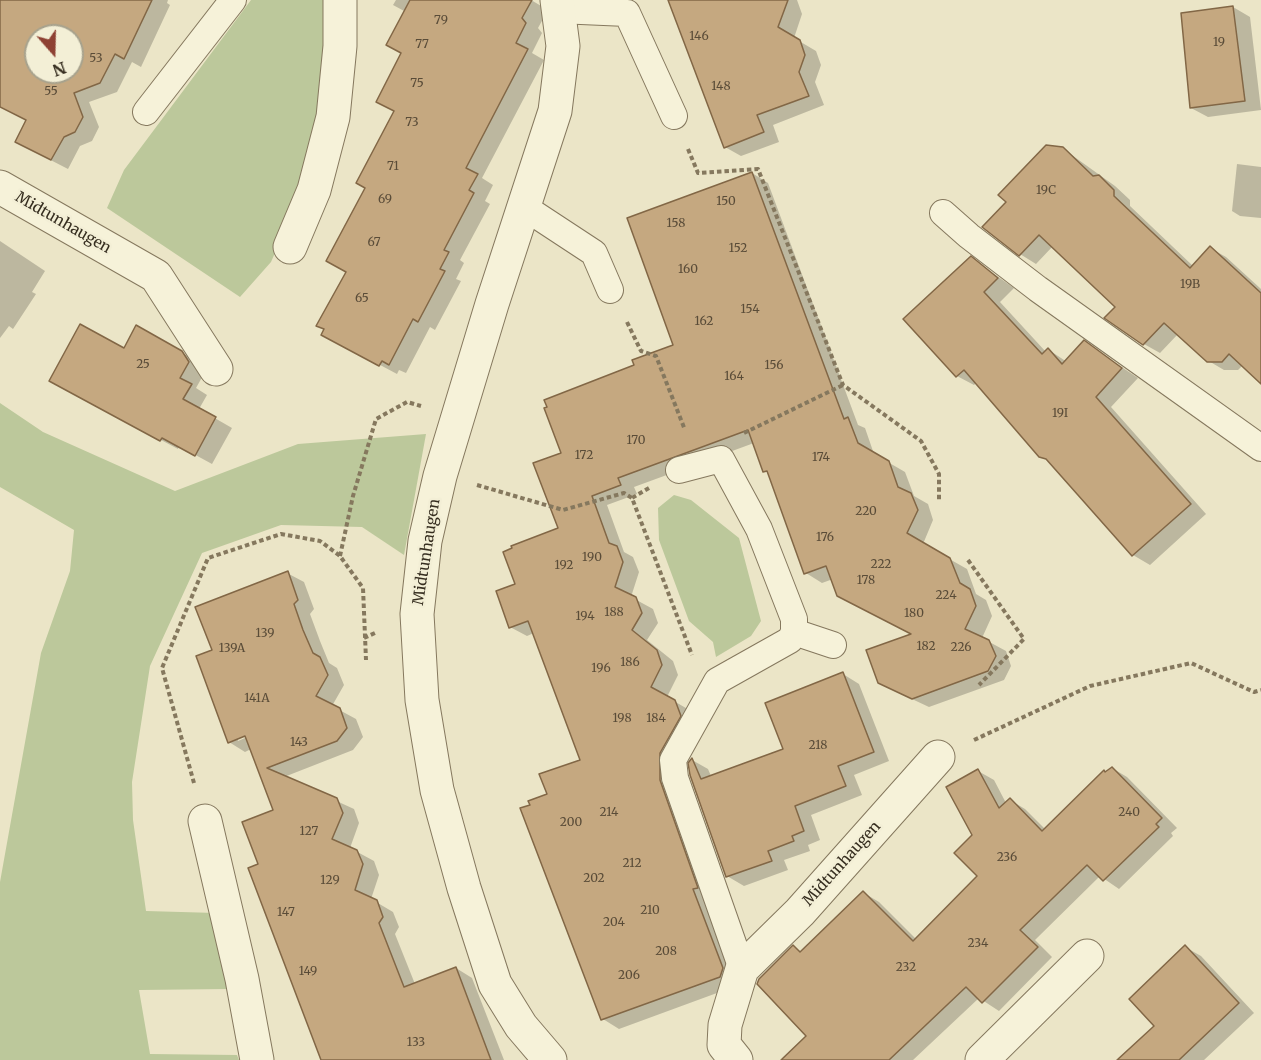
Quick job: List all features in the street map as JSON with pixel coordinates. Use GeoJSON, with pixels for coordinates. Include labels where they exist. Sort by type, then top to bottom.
{"type":"FeatureCollection","features":[{"type":"Feature","properties":{"kind":"street"},"geometry":{"type":"LineString","coordinates":[[290,248],[314,190],[333,117],[340,46],[340,0]]}},
{"type":"Feature","properties":{"kind":"street","name":"Midtunhaugen"},"geometry":{"type":"LineString","coordinates":[[550,1060],[521,1026],[495,984],[464,888],[437,790],[422,700],[417,614],[425,541],[440,476],[555,111],[563,46],[558,5]]}},
{"type":"Feature","properties":{"kind":"street","name":"Midtunhaugen"},"geometry":{"type":"LineString","coordinates":[[0,187],[156,276],[216,369]]}},
{"type":"Feature","properties":{"kind":"street","name":"Midtunhaugen"},"geometry":{"type":"LineString","coordinates":[[736,1060],[724,1045],[725,1025],[742,969],[800,912],[938,756]]}},
{"type":"Feature","properties":{"kind":"street"},"geometry":{"type":"LineString","coordinates":[[205,821],[242,980],[257,1060]]}},
{"type":"Feature","properties":{"kind":"street"},"geometry":{"type":"LineString","coordinates":[[981,1060],[1087,956]]}},
{"type":"Feature","properties":{"kind":"lane"},"geometry":{"type":"LineString","coordinates":[[146,112],[233,0]]}},
{"type":"Feature","properties":{"kind":"lane"},"geometry":{"type":"LineString","coordinates":[[558,5],[627,13],[674,116]]}},
{"type":"Feature","properties":{"kind":"lane"},"geometry":{"type":"LineString","coordinates":[[524,207],[594,254],[610,290]]}},
{"type":"Feature","properties":{"kind":"lane"},"geometry":{"type":"LineString","coordinates":[[943,213],[969,236],[1038,288],[1261,448]]}},
{"type":"Feature","properties":{"kind":"lane"},"geometry":{"type":"LineString","coordinates":[[699,465],[759,529],[794,619],[794,632],[790,640],[717,681],[673,760],[675,778],[742,969]]}},
{"type":"Feature","properties":{"kind":"lane"},"geometry":{"type":"LineString","coordinates":[[794,632],[833,645]]}},
{"type":"Feature","properties":{"kind":"path"},"geometry":{"type":"LineString","coordinates":[[674,116],[698,173],[758,169],[843,384],[921,441],[939,474],[939,501]]}},
{"type":"Feature","properties":{"kind":"path"},"geometry":{"type":"LineString","coordinates":[[610,290],[641,351],[656,356],[699,465]]}},
{"type":"Feature","properties":{"kind":"path"},"geometry":{"type":"LineString","coordinates":[[632,498],[699,465],[742,433],[843,384]]}},
{"type":"Feature","properties":{"kind":"path"},"geometry":{"type":"LineString","coordinates":[[340,556],[353,496],[376,419],[407,402],[459,416]]}},
{"type":"Feature","properties":{"kind":"path"},"geometry":{"type":"LineString","coordinates":[[440,476],[563,510],[624,493],[632,498],[694,661],[717,681]]}},
{"type":"Feature","properties":{"kind":"path"},"geometry":{"type":"LineString","coordinates":[[205,821],[162,668],[208,558],[281,534],[320,541],[340,556],[363,588],[366,660]]}},
{"type":"Feature","properties":{"kind":"path"},"geometry":{"type":"LineString","coordinates":[[968,560],[1024,639],[979,685]]}},
{"type":"Feature","properties":{"kind":"path"},"geometry":{"type":"LineString","coordinates":[[938,756],[1090,686],[1191,663],[1254,692],[1261,690]]}},
{"type":"Feature","properties":{"kind":"green space"},"geometry":{"type":"Polygon","coordinates":[[[251,0],[329,0],[323,101],[306,181],[271,262],[240,297],[107,208],[124,170],[251,0]]]}},
{"type":"Feature","properties":{"kind":"green space"},"geometry":{"type":"Polygon","coordinates":[[[0,403],[43,432],[175,491],[298,444],[426,434],[404,555],[362,527],[281,525],[202,553],[150,666],[132,782],[133,820],[146,911],[216,913],[228,989],[139,990],[150,1054],[237,1055],[239,1060],[0,1060],[0,882],[41,653],[70,571],[74,530],[0,487],[0,403]]]}},
{"type":"Feature","properties":{"kind":"green space"},"geometry":{"type":"Polygon","coordinates":[[[674,495],[691,500],[739,538],[761,621],[751,636],[716,657],[713,642],[689,621],[659,540],[658,508],[674,495]]]}},
{"type":"Feature","properties":{"kind":"building"},"geometry":{"type":"Polygon","coordinates":[[[0,0],[152,0],[124,59],[115,54],[100,83],[74,93],[83,117],[75,132],[64,137],[51,160],[15,142],[26,120],[0,107],[0,0]]]}},
{"type":"Feature","properties":{"kind":"building"},"geometry":{"type":"Polygon","coordinates":[[[410,0],[532,0],[522,18],[526,23],[516,43],[528,49],[466,168],[478,174],[469,190],[474,193],[444,250],[449,252],[440,269],[445,271],[418,322],[413,319],[389,365],[382,361],[379,366],[321,335],[324,329],[316,326],[346,272],[326,261],[365,188],[356,183],[394,111],[376,102],[401,53],[386,45],[410,0]]]}},
{"type":"Feature","properties":{"kind":"building"},"geometry":{"type":"Polygon","coordinates":[[[668,0],[788,0],[778,27],[800,40],[805,55],[799,72],[809,96],[757,115],[764,132],[724,148],[668,0]]]}},
{"type":"Feature","properties":{"kind":"building"},"geometry":{"type":"Polygon","coordinates":[[[1233,6],[1245,101],[1190,108],[1181,13],[1233,6]]]}},
{"type":"Feature","properties":{"kind":"building"},"geometry":{"type":"Polygon","coordinates":[[[1046,145],[1063,147],[1093,176],[1099,175],[1114,190],[1114,196],[1190,268],[1210,246],[1261,293],[1261,384],[1229,354],[1222,362],[1207,362],[1164,323],[1143,345],[1104,318],[1115,307],[1039,235],[1019,256],[982,227],[1006,202],[998,195],[1046,145]]]}},
{"type":"Feature","properties":{"kind":"building"},"geometry":{"type":"Polygon","coordinates":[[[752,172],[844,419],[848,417],[858,443],[889,461],[898,487],[911,493],[918,510],[907,533],[950,558],[960,583],[970,589],[976,606],[965,629],[989,640],[996,656],[988,671],[912,699],[878,683],[866,650],[911,634],[837,596],[826,566],[804,574],[767,471],[763,472],[748,430],[618,478],[621,485],[592,496],[609,543],[617,546],[623,562],[615,587],[636,597],[642,613],[632,630],[657,650],[662,665],[651,687],[675,700],[681,716],[660,753],[660,780],[698,888],[693,889],[723,968],[720,977],[601,1020],[520,808],[530,805],[528,801],[547,794],[539,774],[580,760],[528,621],[509,628],[496,591],[515,584],[503,552],[512,548],[511,546],[558,528],[533,463],[561,453],[544,408],[547,407],[544,400],[634,365],[632,360],[673,345],[627,218],[752,172]]]}},
{"type":"Feature","properties":{"kind":"building"},"geometry":{"type":"Polygon","coordinates":[[[971,256],[998,278],[984,292],[1042,354],[1048,348],[1062,364],[1084,340],[1122,368],[1096,397],[1191,504],[1132,556],[1046,459],[1039,457],[964,370],[956,377],[903,319],[971,256]]]}},
{"type":"Feature","properties":{"kind":"building"},"geometry":{"type":"Polygon","coordinates":[[[80,324],[124,348],[136,325],[182,351],[189,362],[180,378],[192,384],[183,399],[216,417],[195,456],[162,438],[160,441],[49,381],[80,324]]]}},
{"type":"Feature","properties":{"kind":"building"},"geometry":{"type":"Polygon","coordinates":[[[288,571],[298,600],[294,604],[303,630],[313,653],[320,657],[328,675],[316,696],[340,708],[347,728],[337,741],[267,768],[337,798],[343,813],[332,839],[357,850],[363,864],[355,890],[377,900],[383,917],[379,923],[404,987],[456,967],[491,1060],[321,1060],[248,868],[258,864],[242,822],[273,810],[245,736],[228,743],[196,656],[212,650],[195,607],[288,571]]]}},
{"type":"Feature","properties":{"kind":"building"},"geometry":{"type":"Polygon","coordinates":[[[843,672],[874,752],[838,766],[846,786],[795,806],[804,831],[792,836],[794,841],[768,851],[772,861],[726,877],[690,775],[688,763],[692,758],[701,779],[783,749],[765,703],[843,672]]]}},
{"type":"Feature","properties":{"kind":"building"},"geometry":{"type":"Polygon","coordinates":[[[1112,767],[1162,818],[1156,824],[1159,827],[1103,881],[1087,865],[1020,930],[1038,947],[982,1003],[966,987],[889,1060],[781,1060],[806,1036],[757,984],[759,979],[793,945],[800,952],[863,891],[913,941],[977,876],[954,853],[972,835],[946,787],[978,769],[999,808],[1010,798],[1042,831],[1104,770],[1105,772],[1112,767]]]}},
{"type":"Feature","properties":{"kind":"building"},"geometry":{"type":"Polygon","coordinates":[[[1185,945],[1239,1003],[1179,1060],[1117,1060],[1154,1026],[1129,999],[1185,945]]]}}]}
